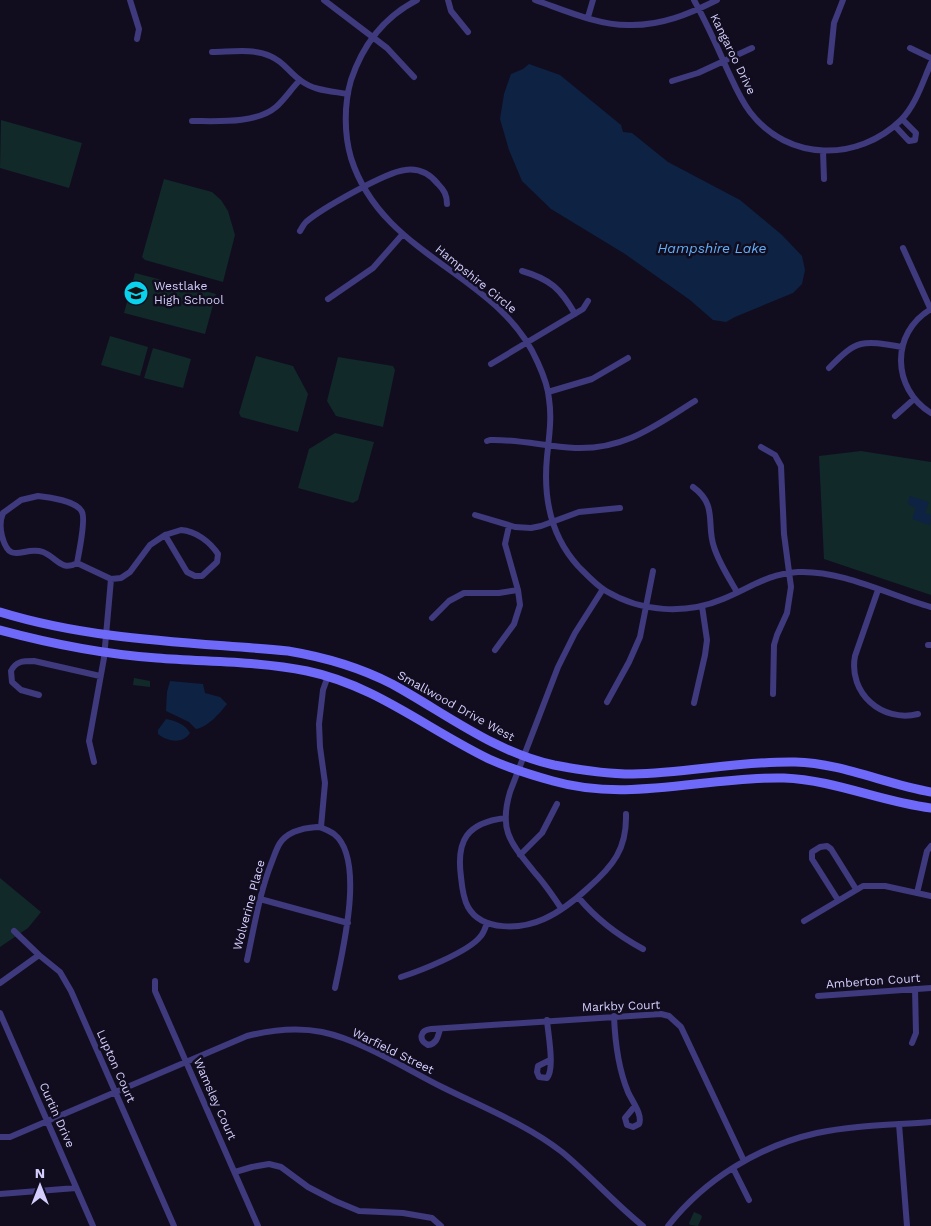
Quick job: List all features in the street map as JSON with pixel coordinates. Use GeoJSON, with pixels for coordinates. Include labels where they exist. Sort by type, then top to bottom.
{"type":"FeatureCollection","features":[{"type":"Feature","properties":{"kind":"street"},"geometry":{"type":"LineString","coordinates":[[130,0],[139,29],[137,39]]}},
{"type":"Feature","properties":{"kind":"street"},"geometry":{"type":"LineString","coordinates":[[324,0],[391,52],[414,77]]}},
{"type":"Feature","properties":{"kind":"street","name":"Hampshire Circle"},"geometry":{"type":"LineString","coordinates":[[417,0],[390,17],[372,36],[358,61],[348,94],[346,132],[349,149],[363,188],[380,212],[402,235],[502,311],[527,342],[540,367],[548,392],[550,417],[546,489],[552,522],[561,544],[572,560],[603,589],[626,601],[647,607],[671,610],[702,606],[721,600],[762,580],[790,573],[826,574],[931,607]]}},
{"type":"Feature","properties":{"kind":"street"},"geometry":{"type":"LineString","coordinates":[[448,0],[451,11],[468,32]]}},
{"type":"Feature","properties":{"kind":"street"},"geometry":{"type":"LineString","coordinates":[[535,0],[615,24],[638,25],[671,20],[717,0]]}},
{"type":"Feature","properties":{"kind":"street"},"geometry":{"type":"LineString","coordinates":[[588,17],[593,0]]}},
{"type":"Feature","properties":{"kind":"street","name":"Kangaroo Drive"},"geometry":{"type":"LineString","coordinates":[[694,0],[746,106],[763,126],[788,142],[811,149],[823,151],[840,150],[861,146],[880,138],[902,118],[918,92],[931,63]]}},
{"type":"Feature","properties":{"kind":"street"},"geometry":{"type":"LineString","coordinates":[[830,62],[834,22],[842,0]]}},
{"type":"Feature","properties":{"kind":"street"},"geometry":{"type":"LineString","coordinates":[[672,81],[698,73],[752,48]]}},
{"type":"Feature","properties":{"kind":"street"},"geometry":{"type":"LineString","coordinates":[[910,48],[931,58]]}},
{"type":"Feature","properties":{"kind":"street"},"geometry":{"type":"LineString","coordinates":[[212,52],[252,52],[271,56],[287,67],[300,80],[320,90],[348,94]]}},
{"type":"Feature","properties":{"kind":"street"},"geometry":{"type":"LineString","coordinates":[[192,121],[258,118],[276,107],[300,80]]}},
{"type":"Feature","properties":{"kind":"street"},"geometry":{"type":"LineString","coordinates":[[894,126],[909,141],[915,140],[916,133],[902,118]]}},
{"type":"Feature","properties":{"kind":"street"},"geometry":{"type":"LineString","coordinates":[[823,151],[824,179]]}},
{"type":"Feature","properties":{"kind":"street"},"geometry":{"type":"LineString","coordinates":[[300,232],[304,224],[314,216],[363,188],[404,170],[418,170],[427,173],[446,194],[447,204]]}},
{"type":"Feature","properties":{"kind":"street"},"geometry":{"type":"LineString","coordinates":[[328,299],[372,268],[402,235]]}},
{"type":"Feature","properties":{"kind":"street"},"geometry":{"type":"LineString","coordinates":[[903,248],[931,309],[922,315],[910,329],[902,346],[903,376],[914,399],[931,413]]}},
{"type":"Feature","properties":{"kind":"street"},"geometry":{"type":"LineString","coordinates":[[522,271],[540,277],[556,287],[565,296],[575,314]]}},
{"type":"Feature","properties":{"kind":"street"},"geometry":{"type":"LineString","coordinates":[[491,364],[583,309],[588,301]]}},
{"type":"Feature","properties":{"kind":"street"},"geometry":{"type":"LineString","coordinates":[[829,368],[844,352],[858,344],[879,343],[902,346]]}},
{"type":"Feature","properties":{"kind":"street"},"geometry":{"type":"LineString","coordinates":[[548,392],[592,379],[628,358]]}},
{"type":"Feature","properties":{"kind":"street"},"geometry":{"type":"LineString","coordinates":[[895,416],[914,399]]}},
{"type":"Feature","properties":{"kind":"street"},"geometry":{"type":"LineString","coordinates":[[487,442],[490,440],[512,440],[587,448],[627,440],[652,429],[695,400]]}},
{"type":"Feature","properties":{"kind":"street"},"geometry":{"type":"LineString","coordinates":[[761,447],[775,455],[781,466],[784,534],[791,587],[790,604],[777,635],[774,651],[773,694]]}},
{"type":"Feature","properties":{"kind":"street"},"geometry":{"type":"LineString","coordinates":[[693,487],[703,495],[707,502],[711,520],[713,546],[737,592]]}},
{"type":"Feature","properties":{"kind":"street"},"geometry":{"type":"LineString","coordinates":[[38,496],[53,498],[78,507],[82,512],[84,520],[77,563],[72,566],[65,566],[44,553],[34,551],[15,554],[8,549],[3,541],[0,528],[3,513],[21,500],[38,496]]}},
{"type":"Feature","properties":{"kind":"street"},"geometry":{"type":"LineString","coordinates":[[475,515],[509,526],[531,528],[579,512],[620,508]]}},
{"type":"Feature","properties":{"kind":"street"},"geometry":{"type":"LineString","coordinates":[[495,650],[511,628],[520,602],[505,544],[509,526]]}},
{"type":"Feature","properties":{"kind":"street"},"geometry":{"type":"LineString","coordinates":[[77,563],[111,579],[121,578],[127,575],[147,548],[165,535],[181,530],[194,532],[216,552],[218,560],[202,576],[189,574],[165,535]]}},
{"type":"Feature","properties":{"kind":"street"},"geometry":{"type":"LineString","coordinates":[[607,702],[636,647],[647,607],[653,571]]}},
{"type":"Feature","properties":{"kind":"street"},"geometry":{"type":"LineString","coordinates":[[94,762],[89,741],[104,652],[111,579]]}},
{"type":"Feature","properties":{"kind":"street"},"geometry":{"type":"LineString","coordinates":[[561,908],[520,856],[509,838],[505,818],[508,799],[558,667],[603,589]]}},
{"type":"Feature","properties":{"kind":"street"},"geometry":{"type":"LineString","coordinates":[[432,618],[449,601],[461,594],[471,592],[498,593],[518,590]]}},
{"type":"Feature","properties":{"kind":"street"},"geometry":{"type":"LineString","coordinates":[[878,590],[855,656],[856,679],[863,694],[878,709],[896,715],[918,714]]}},
{"type":"Feature","properties":{"kind":"street"},"geometry":{"type":"LineString","coordinates":[[694,703],[707,640],[702,606]]}},
{"type":"Feature","properties":{"kind":"street","name":"Smallwood Drive West"},"geometry":{"type":"LineString","coordinates":[[0,612],[33,622],[106,636],[288,651],[332,660],[390,683],[503,747],[524,756],[552,764],[592,772],[664,772],[747,764],[813,763],[931,792]]}},
{"type":"Feature","properties":{"kind":"street"},"geometry":{"type":"LineString","coordinates":[[0,630],[42,641],[104,652],[157,658],[278,666],[328,676],[352,684],[385,699],[489,759],[518,771],[571,785],[622,790],[787,778],[834,785],[914,806],[931,808]]}},
{"type":"Feature","properties":{"kind":"street"},"geometry":{"type":"LineString","coordinates":[[39,695],[21,690],[12,682],[11,671],[16,664],[24,661],[34,661],[100,676]]}},
{"type":"Feature","properties":{"kind":"street"},"geometry":{"type":"LineString","coordinates":[[328,676],[323,690],[319,724],[325,783],[321,827],[332,832],[340,839],[347,853],[350,889],[348,923],[335,988]]}},
{"type":"Feature","properties":{"kind":"street"},"geometry":{"type":"LineString","coordinates":[[520,856],[542,833],[557,804]]}},
{"type":"Feature","properties":{"kind":"street"},"geometry":{"type":"LineString","coordinates":[[505,818],[490,820],[480,824],[468,834],[461,847],[459,858],[465,901],[473,914],[487,923],[506,925],[534,922],[549,916],[578,897],[608,870],[618,856],[624,837],[626,814]]}},
{"type":"Feature","properties":{"kind":"street","name":"Wolverine Place"},"geometry":{"type":"LineString","coordinates":[[247,960],[260,899],[275,853],[284,838],[291,833],[302,829],[321,827]]}},
{"type":"Feature","properties":{"kind":"street"},"geometry":{"type":"LineString","coordinates":[[838,900],[812,859],[812,852],[820,846],[827,846],[831,849],[856,889]]}},
{"type":"Feature","properties":{"kind":"street"},"geometry":{"type":"LineString","coordinates":[[917,893],[927,851],[931,846]]}},
{"type":"Feature","properties":{"kind":"street"},"geometry":{"type":"LineString","coordinates":[[804,921],[863,886],[877,885],[931,896]]}},
{"type":"Feature","properties":{"kind":"street"},"geometry":{"type":"LineString","coordinates":[[578,897],[593,915],[608,928],[643,949]]}},
{"type":"Feature","properties":{"kind":"street"},"geometry":{"type":"LineString","coordinates":[[260,899],[348,923]]}},
{"type":"Feature","properties":{"kind":"street"},"geometry":{"type":"LineString","coordinates":[[401,977],[430,967],[474,943],[481,937],[487,923]]}},
{"type":"Feature","properties":{"kind":"street","name":"Lupton Court"},"geometry":{"type":"LineString","coordinates":[[14,931],[39,956],[60,972],[116,1092],[174,1226]]}},
{"type":"Feature","properties":{"kind":"street"},"geometry":{"type":"LineString","coordinates":[[0,983],[39,956]]}},
{"type":"Feature","properties":{"kind":"street","name":"Wamsley Court"},"geometry":{"type":"LineString","coordinates":[[155,981],[155,991],[258,1226]]}},
{"type":"Feature","properties":{"kind":"street","name":"Amberton Court"},"geometry":{"type":"LineString","coordinates":[[818,996],[931,988]]}},
{"type":"Feature","properties":{"kind":"street"},"geometry":{"type":"LineString","coordinates":[[912,1043],[916,1034],[915,989]]}},
{"type":"Feature","properties":{"kind":"street","name":"Curtin Drive"},"geometry":{"type":"LineString","coordinates":[[0,1013],[93,1226]]}},
{"type":"Feature","properties":{"kind":"street","name":"Markby Court"},"geometry":{"type":"LineString","coordinates":[[440,1029],[614,1016],[661,1014],[668,1016],[681,1027],[744,1161]]}},
{"type":"Feature","properties":{"kind":"street"},"geometry":{"type":"LineString","coordinates":[[614,1016],[617,1053],[621,1072],[634,1106]]}},
{"type":"Feature","properties":{"kind":"street"},"geometry":{"type":"LineString","coordinates":[[547,1020],[550,1060]]}},
{"type":"Feature","properties":{"kind":"street","name":"Warfield Street"},"geometry":{"type":"LineString","coordinates":[[0,1137],[10,1137],[247,1036],[274,1030],[290,1029],[320,1032],[352,1042],[494,1112],[548,1142],[563,1153],[626,1214],[642,1226]]}},
{"type":"Feature","properties":{"kind":"street"},"geometry":{"type":"LineString","coordinates":[[668,1226],[697,1194],[732,1168],[774,1147],[818,1133],[931,1122]]}},
{"type":"Feature","properties":{"kind":"street"},"geometry":{"type":"LineString","coordinates":[[898,1124],[907,1226]]}},
{"type":"Feature","properties":{"kind":"street"},"geometry":{"type":"LineString","coordinates":[[235,1172],[269,1164],[281,1167],[308,1187],[335,1201],[359,1210],[432,1218],[441,1226]]}},
{"type":"Feature","properties":{"kind":"street"},"geometry":{"type":"LineString","coordinates":[[732,1168],[749,1200]]}},
{"type":"Feature","properties":{"kind":"street"},"geometry":{"type":"LineString","coordinates":[[0,1194],[76,1188]]}},
{"type":"Feature","properties":{"kind":"green space"},"geometry":{"type":"Polygon","coordinates":[[[1,120],[82,143],[69,188],[0,168],[1,120]]]}},
{"type":"Feature","properties":{"kind":"green space"},"geometry":{"type":"Polygon","coordinates":[[[164,179],[212,192],[221,200],[228,211],[235,235],[223,282],[145,260],[142,257],[164,179]]]}},
{"type":"Feature","properties":{"kind":"green space"},"geometry":{"type":"Polygon","coordinates":[[[135,273],[216,294],[205,334],[124,313],[135,273]]]}},
{"type":"Feature","properties":{"kind":"green space"},"geometry":{"type":"Polygon","coordinates":[[[110,336],[148,347],[140,376],[101,365],[110,336]]]}},
{"type":"Feature","properties":{"kind":"green space"},"geometry":{"type":"Polygon","coordinates":[[[153,348],[191,359],[183,388],[144,378],[153,348]]]}},
{"type":"Feature","properties":{"kind":"green space"},"geometry":{"type":"Polygon","coordinates":[[[256,356],[293,366],[308,394],[298,432],[241,417],[239,413],[256,356]]]}},
{"type":"Feature","properties":{"kind":"green space"},"geometry":{"type":"Polygon","coordinates":[[[338,357],[393,366],[395,370],[383,427],[336,416],[327,401],[338,357]]]}},
{"type":"Feature","properties":{"kind":"green space"},"geometry":{"type":"Polygon","coordinates":[[[335,433],[374,442],[358,500],[353,503],[298,488],[309,449],[335,433]]]}},
{"type":"Feature","properties":{"kind":"green space"},"geometry":{"type":"Polygon","coordinates":[[[861,451],[931,462],[931,595],[824,559],[819,456],[861,451]]]}},
{"type":"Feature","properties":{"kind":"green space"},"geometry":{"type":"Polygon","coordinates":[[[134,678],[150,681],[150,687],[133,685],[134,678]]]}},
{"type":"Feature","properties":{"kind":"green space"},"geometry":{"type":"Polygon","coordinates":[[[0,878],[41,912],[28,928],[0,947],[0,878]]]}},
{"type":"Feature","properties":{"kind":"green space"},"geometry":{"type":"Polygon","coordinates":[[[694,1212],[702,1217],[698,1226],[690,1225],[689,1223],[694,1212]]]}},
{"type":"Feature","properties":{"kind":"water","name":"Hampshire Lake"},"geometry":{"type":"Polygon","coordinates":[[[529,64],[560,75],[621,125],[623,132],[632,133],[668,162],[740,200],[782,235],[802,256],[805,270],[802,284],[793,293],[726,322],[713,320],[690,300],[625,254],[551,209],[522,181],[509,150],[500,119],[504,94],[511,74],[529,64]]]}},
{"type":"Feature","properties":{"kind":"water"},"geometry":{"type":"Polygon","coordinates":[[[910,496],[929,502],[925,513],[931,515],[930,525],[912,519],[916,508],[908,504],[910,496]]]}},
{"type":"Feature","properties":{"kind":"water"},"geometry":{"type":"Polygon","coordinates":[[[170,681],[203,684],[205,693],[220,697],[227,704],[209,723],[196,729],[189,722],[166,711],[167,692],[170,681]]]}},
{"type":"Feature","properties":{"kind":"water"},"geometry":{"type":"Polygon","coordinates":[[[166,719],[180,723],[190,733],[187,737],[175,741],[162,737],[158,734],[158,730],[166,719]]]}},
{"type":"Feature","properties":{"kind":"place","name":"Westlake High School"},"geometry":{"type":"Point","coordinates":[136,293]}}]}
